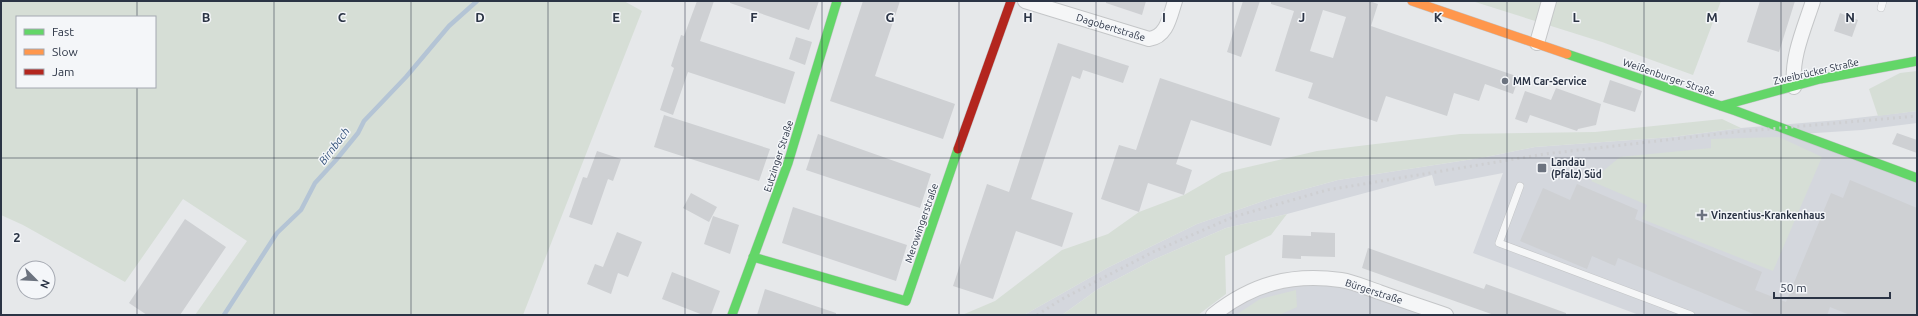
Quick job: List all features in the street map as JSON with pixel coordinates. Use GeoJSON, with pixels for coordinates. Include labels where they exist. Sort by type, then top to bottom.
{"type":"FeatureCollection","features":[{"type":"Feature","properties":{"kind":"street","name":"Eutzinger Straße"},"geometry":{"type":"LineString","coordinates":[[732,315],[753,257],[767,226],[803,117],[825,34],[837,1]]}},
{"type":"Feature","properties":{"kind":"street","name":"Merowingerstraße"},"geometry":{"type":"LineString","coordinates":[[753,257],[906,301],[983,76],[1011,1]]}},
{"type":"Feature","properties":{"kind":"street","name":"Dagobertstraße"},"geometry":{"type":"LineString","coordinates":[[1025,1],[1149,39],[1155,38],[1162,34],[1175,1]]}},
{"type":"Feature","properties":{"kind":"street","name":"Weißenburger Straße"},"geometry":{"type":"LineString","coordinates":[[1412,1],[1721,106],[1917,178]]}},
{"type":"Feature","properties":{"kind":"street"},"geometry":{"type":"LineString","coordinates":[[1537,43],[1549,1]]}},
{"type":"Feature","properties":{"kind":"street"},"geometry":{"type":"LineString","coordinates":[[1794,87],[1792,73],[1795,57],[1813,1]]}},
{"type":"Feature","properties":{"kind":"street","name":"Zweibrücker Straße"},"geometry":{"type":"LineString","coordinates":[[1721,106],[1820,80],[1917,61]]}},
{"type":"Feature","properties":{"kind":"street","name":"Bürgerstraße"},"geometry":{"type":"LineString","coordinates":[[1213,315],[1240,295],[1267,284],[1299,278],[1343,280],[1446,315]]}},
{"type":"Feature","properties":{"kind":"lane"},"geometry":{"type":"LineString","coordinates":[[1520,186],[1499,243],[1691,315]]}},
{"type":"Feature","properties":{"kind":"shaded area"},"geometry":{"type":"Polygon","coordinates":[[[1,1],[624,1],[642,11],[523,315],[195,315],[247,241],[183,199],[125,282],[23,225],[1,215],[1,1]]]}},
{"type":"Feature","properties":{"kind":"shaded area"},"geometry":{"type":"Polygon","coordinates":[[[1472,1],[1721,1],[1693,75],[1602,42],[1472,1]]]}},
{"type":"Feature","properties":{"kind":"shaded area"},"geometry":{"type":"Polygon","coordinates":[[[1917,71],[1917,111],[1878,116],[1869,89],[1900,73],[1917,71]]]}},
{"type":"Feature","properties":{"kind":"shaded area","name":"Vinzentius-Krankenhaus"},"geometry":{"type":"Polygon","coordinates":[[[1917,111],[1917,123],[1862,130],[1800,134],[1917,177],[1917,315],[1639,315],[1473,253],[1503,173],[1435,186],[1432,175],[1287,214],[1226,228],[1155,259],[1098,289],[1062,315],[1024,315],[1107,268],[1197,224],[1272,198],[1338,180],[1486,157],[1535,147],[1672,137],[1741,128],[1839,120],[1917,111]]]}},
{"type":"Feature","properties":{"kind":"shaded area"},"geometry":{"type":"Polygon","coordinates":[[[1722,119],[1741,128],[1672,137],[1535,147],[1486,157],[1338,180],[1272,198],[1197,224],[1107,268],[1024,315],[962,315],[995,301],[1062,250],[1108,234],[1139,212],[1184,195],[1222,173],[1317,151],[1460,134],[1595,132],[1722,119]]]}},
{"type":"Feature","properties":{"kind":"shaded area"},"geometry":{"type":"Polygon","coordinates":[[[1779,137],[1822,157],[1773,271],[1642,219],[1647,205],[1591,181],[1620,157],[1711,148],[1711,139],[1779,137]]]}},
{"type":"Feature","properties":{"kind":"shaded area"},"geometry":{"type":"Polygon","coordinates":[[[1287,214],[1271,235],[1225,256],[1226,294],[1198,315],[1062,315],[1098,289],[1155,259],[1226,228],[1287,214]]]}},
{"type":"Feature","properties":{"kind":"shaded area"},"geometry":{"type":"Polygon","coordinates":[[[1320,279],[1444,315],[1213,315],[1240,295],[1320,279]]]}},
{"type":"Feature","properties":{"kind":"shaded area"},"geometry":{"type":"Polygon","coordinates":[[[1296,290],[1297,307],[1279,315],[1236,315],[1260,299],[1296,290]]]}},
{"type":"Feature","properties":{"kind":"building"},"geometry":{"type":"Polygon","coordinates":[[[697,1],[714,1],[700,41],[795,72],[785,104],[688,72],[673,115],[660,110],[674,68],[671,66],[681,35],[684,36],[697,1]]]}},
{"type":"Feature","properties":{"kind":"building"},"geometry":{"type":"Polygon","coordinates":[[[730,1],[819,1],[809,30],[730,3],[730,1]]]}},
{"type":"Feature","properties":{"kind":"building"},"geometry":{"type":"Polygon","coordinates":[[[863,1],[900,1],[875,76],[955,104],[943,139],[830,101],[863,1]]]}},
{"type":"Feature","properties":{"kind":"building"},"geometry":{"type":"Polygon","coordinates":[[[1106,1],[1146,1],[1142,15],[1106,3],[1106,1]]]}},
{"type":"Feature","properties":{"kind":"building"},"geometry":{"type":"Polygon","coordinates":[[[1243,1],[1260,1],[1241,57],[1227,52],[1243,1]]]}},
{"type":"Feature","properties":{"kind":"building"},"geometry":{"type":"Polygon","coordinates":[[[1271,1],[1369,1],[1378,4],[1371,26],[1519,77],[1513,94],[1485,84],[1479,101],[1454,93],[1447,116],[1386,96],[1377,122],[1308,98],[1313,83],[1275,71],[1294,11],[1271,4],[1271,1]],[[1323,10],[1310,51],[1333,58],[1346,17],[1323,10]]]}},
{"type":"Feature","properties":{"kind":"building"},"geometry":{"type":"Polygon","coordinates":[[[1760,1],[1795,1],[1779,52],[1747,42],[1760,1]]]}},
{"type":"Feature","properties":{"kind":"building"},"geometry":{"type":"Polygon","coordinates":[[[1840,13],[1858,20],[1852,37],[1834,31],[1840,13]]]}},
{"type":"Feature","properties":{"kind":"building"},"geometry":{"type":"Polygon","coordinates":[[[796,37],[812,42],[805,65],[789,59],[796,37]]]}},
{"type":"Feature","properties":{"kind":"building"},"geometry":{"type":"Polygon","coordinates":[[[1058,43],[1129,66],[1123,83],[1083,70],[1080,79],[1072,76],[1031,199],[1073,213],[1062,247],[1016,231],[993,299],[953,286],[987,184],[1009,192],[1058,43]]]}},
{"type":"Feature","properties":{"kind":"building"},"geometry":{"type":"Polygon","coordinates":[[[1160,78],[1280,118],[1271,146],[1191,120],[1176,164],[1192,170],[1184,195],[1148,183],[1139,212],[1101,199],[1119,145],[1136,150],[1160,78]]]}},
{"type":"Feature","properties":{"kind":"building"},"geometry":{"type":"Polygon","coordinates":[[[1610,80],[1642,91],[1635,112],[1603,102],[1610,80]]]}},
{"type":"Feature","properties":{"kind":"building"},"geometry":{"type":"Polygon","coordinates":[[[1556,88],[1601,104],[1596,125],[1578,129],[1577,131],[1530,115],[1527,123],[1515,119],[1525,91],[1551,100],[1556,88]]]}},
{"type":"Feature","properties":{"kind":"building"},"geometry":{"type":"Polygon","coordinates":[[[664,115],[770,149],[759,181],[654,147],[664,115]]]}},
{"type":"Feature","properties":{"kind":"building"},"geometry":{"type":"Polygon","coordinates":[[[1897,133],[1917,140],[1917,153],[1892,144],[1897,133]]]}},
{"type":"Feature","properties":{"kind":"building"},"geometry":{"type":"Polygon","coordinates":[[[818,134],[931,174],[920,208],[806,170],[818,134]]]}},
{"type":"Feature","properties":{"kind":"building"},"geometry":{"type":"Polygon","coordinates":[[[597,151],[621,159],[613,181],[608,179],[592,225],[569,217],[583,177],[587,178],[597,151]]]}},
{"type":"Feature","properties":{"kind":"building"},"geometry":{"type":"Polygon","coordinates":[[[1850,180],[1917,208],[1917,315],[1850,315],[1830,307],[1827,315],[1756,315],[1618,258],[1615,266],[1592,256],[1587,269],[1520,241],[1543,188],[1570,200],[1577,184],[1638,210],[1635,219],[1762,272],[1755,290],[1786,302],[1831,193],[1843,198],[1850,180]]]}},
{"type":"Feature","properties":{"kind":"building"},"geometry":{"type":"Polygon","coordinates":[[[691,193],[717,207],[709,222],[683,208],[691,193]]]}},
{"type":"Feature","properties":{"kind":"building"},"geometry":{"type":"Polygon","coordinates":[[[793,207],[907,245],[896,281],[782,243],[793,207]]]}},
{"type":"Feature","properties":{"kind":"building"},"geometry":{"type":"Polygon","coordinates":[[[713,216],[739,225],[730,254],[704,244],[713,216]]]}},
{"type":"Feature","properties":{"kind":"building"},"geometry":{"type":"Polygon","coordinates":[[[185,219],[226,247],[180,315],[147,315],[129,303],[185,219]]]}},
{"type":"Feature","properties":{"kind":"building"},"geometry":{"type":"Polygon","coordinates":[[[617,232],[642,242],[628,277],[618,273],[611,294],[587,284],[595,264],[603,267],[617,232]]]}},
{"type":"Feature","properties":{"kind":"building"},"geometry":{"type":"Polygon","coordinates":[[[1311,232],[1335,233],[1335,257],[1301,256],[1301,259],[1282,258],[1283,235],[1311,236],[1311,232]]]}},
{"type":"Feature","properties":{"kind":"building"},"geometry":{"type":"Polygon","coordinates":[[[1368,248],[1484,289],[1486,284],[1566,313],[1566,315],[1494,315],[1362,268],[1368,248]]]}},
{"type":"Feature","properties":{"kind":"building"},"geometry":{"type":"Polygon","coordinates":[[[672,272],[720,291],[711,315],[703,315],[662,299],[672,272]]]}},
{"type":"Feature","properties":{"kind":"building"},"geometry":{"type":"Polygon","coordinates":[[[765,289],[836,313],[836,315],[757,315],[765,289]]]}},
{"type":"Feature","properties":{"kind":"waterway","name":"Birnbach"},"geometry":{"type":"LineString","coordinates":[[224,315],[277,233],[301,210],[315,183],[358,133],[364,121],[406,77],[449,26],[477,1]]}},
{"type":"Feature","properties":{"kind":"railway"},"geometry":{"type":"LineString","coordinates":[[1037,315],[1062,299],[1153,252],[1233,217],[1327,190],[1545,154],[1735,132],[1917,116]]}},
{"type":"Feature","properties":{"kind":"traffic: fast"},"geometry":{"type":"LineString","coordinates":[[732,315],[788,163],[837,1]]}},
{"type":"Feature","properties":{"kind":"traffic: fast"},"geometry":{"type":"LineString","coordinates":[[1567,54],[1736,111],[1917,178]]}},
{"type":"Feature","properties":{"kind":"traffic: fast"},"geometry":{"type":"LineString","coordinates":[[1721,106],[1820,79],[1917,61]]}},
{"type":"Feature","properties":{"kind":"traffic: fast"},"geometry":{"type":"LineString","coordinates":[[753,257],[906,301],[958,149]]}},
{"type":"Feature","properties":{"kind":"traffic: slow"},"geometry":{"type":"LineString","coordinates":[[1412,1],[1567,54]]}},
{"type":"Feature","properties":{"kind":"traffic: jam"},"geometry":{"type":"LineString","coordinates":[[958,149],[1011,1]]}},
{"type":"Feature","properties":{"kind":"place","name":"MM Car-Service"},"geometry":{"type":"Point","coordinates":[1505,81]}},
{"type":"Feature","properties":{"kind":"place","name":"Landau (Pfalz) Süd"},"geometry":{"type":"Point","coordinates":[1542,168]}},
{"type":"Feature","properties":{"kind":"place","name":"Vinzentius-Krankenhaus"},"geometry":{"type":"Point","coordinates":[1702,215]}}]}
